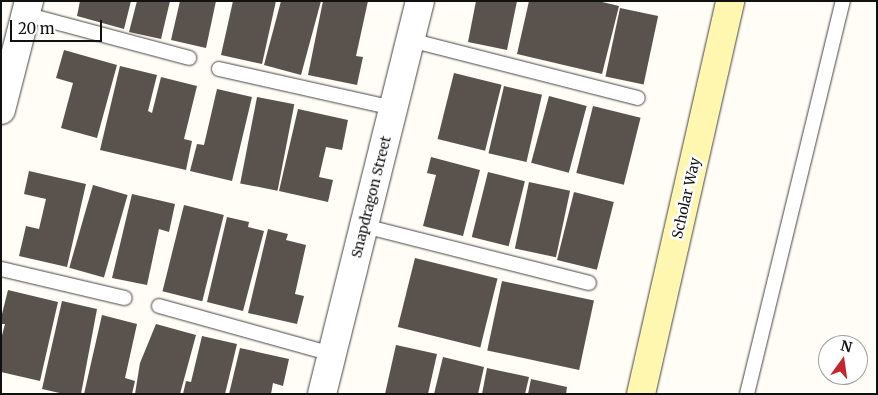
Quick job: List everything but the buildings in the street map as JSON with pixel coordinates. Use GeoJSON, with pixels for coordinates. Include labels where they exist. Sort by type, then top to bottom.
{"type":"FeatureCollection","features":[{"type":"Feature","properties":{"kind":"street","name":"Snapdragon Street"},"geometry":{"type":"LineString","coordinates":[[322,394],[420,1]]}},
{"type":"Feature","properties":{"kind":"street","name":"Scholar Way"},"geometry":{"type":"LineString","coordinates":[[641,394],[730,1]]}},
{"type":"Feature","properties":{"kind":"street"},"geometry":{"type":"LineString","coordinates":[[1,110],[5,74],[27,8]]}},
{"type":"Feature","properties":{"kind":"lane"},"geometry":{"type":"LineString","coordinates":[[747,394],[843,1]]}},
{"type":"Feature","properties":{"kind":"lane"},"geometry":{"type":"LineString","coordinates":[[27,8],[189,58]]}},
{"type":"Feature","properties":{"kind":"lane"},"geometry":{"type":"LineString","coordinates":[[410,40],[638,98]]}},
{"type":"Feature","properties":{"kind":"lane"},"geometry":{"type":"LineString","coordinates":[[219,69],[393,108]]}},
{"type":"Feature","properties":{"kind":"lane"},"geometry":{"type":"LineString","coordinates":[[364,226],[590,283]]}},
{"type":"Feature","properties":{"kind":"lane"},"geometry":{"type":"LineString","coordinates":[[1,270],[125,298]]}},
{"type":"Feature","properties":{"kind":"lane"},"geometry":{"type":"LineString","coordinates":[[159,306],[332,354]]}}]}
